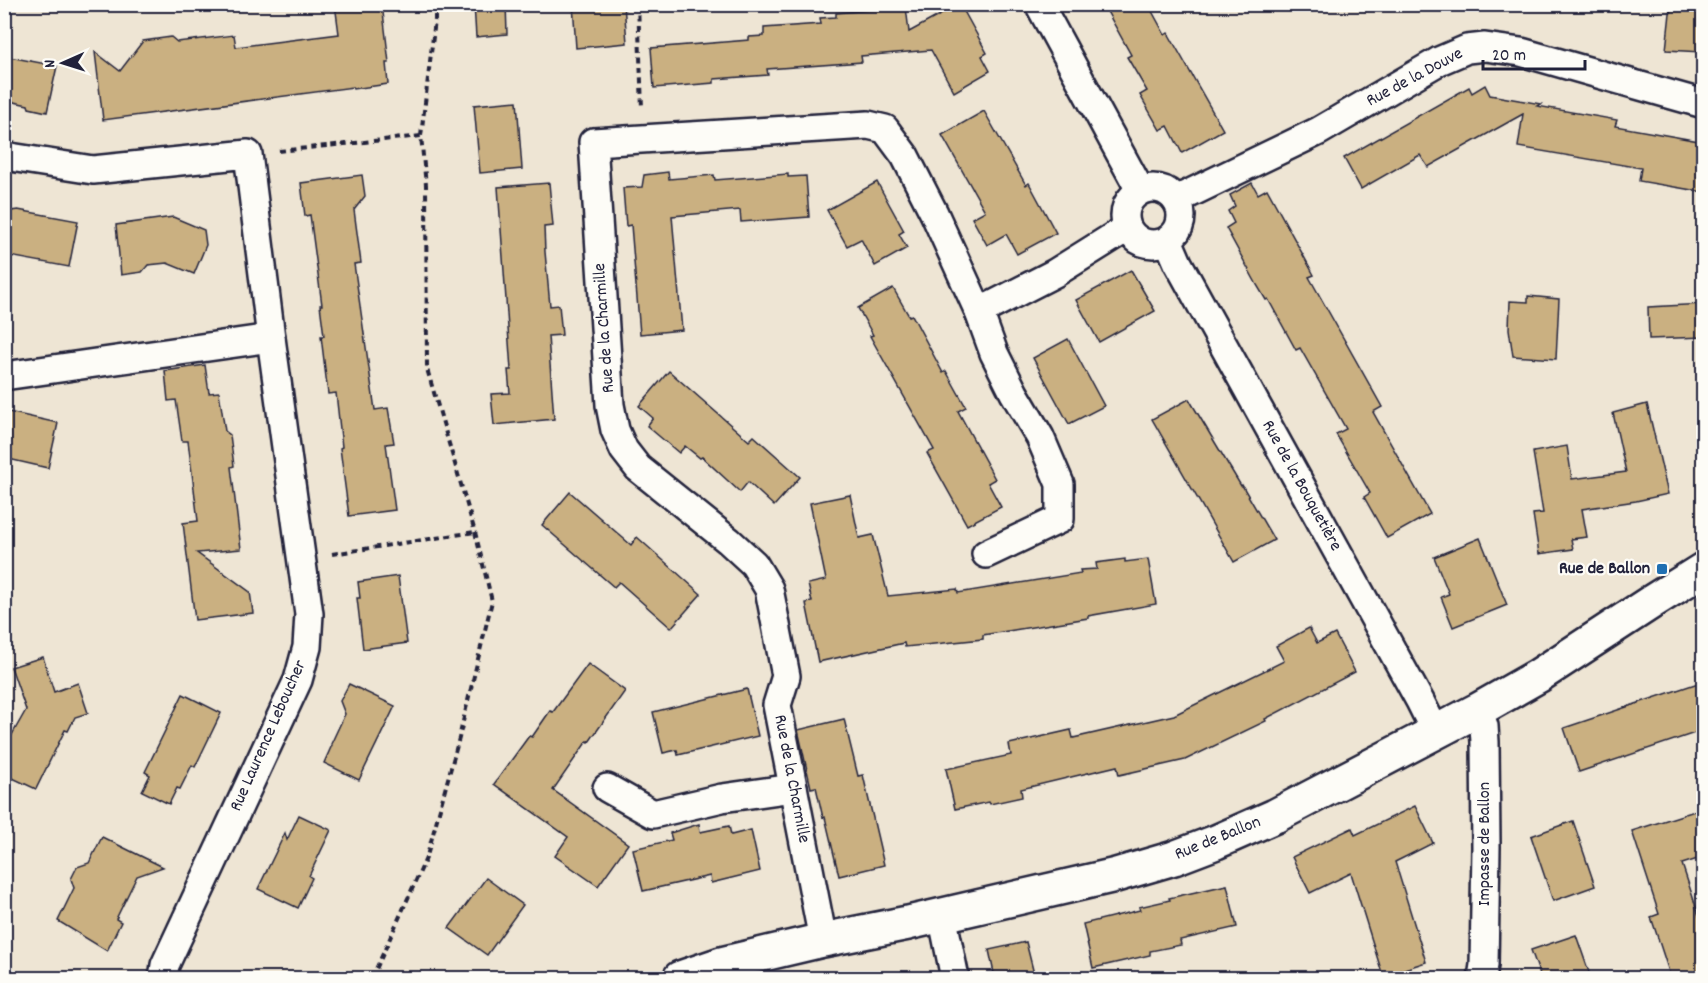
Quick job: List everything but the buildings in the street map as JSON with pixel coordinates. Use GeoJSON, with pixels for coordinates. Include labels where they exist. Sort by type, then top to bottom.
{"type":"FeatureCollection","features":[{"type":"Feature","properties":{"kind":"street"},"geometry":{"type":"LineString","coordinates":[[1039,4],[1140,190]]}},
{"type":"Feature","properties":{"kind":"street","name":"Rue de la Douve"},"geometry":{"type":"LineString","coordinates":[[1176,200],[1318,131],[1439,61],[1467,49],[1505,48],[1704,104]]}},
{"type":"Feature","properties":{"kind":"street","name":"Rue de la Charmille"},"geometry":{"type":"LineString","coordinates":[[823,940],[777,705],[786,676],[769,589],[754,564],[638,468],[624,450],[615,430],[610,405],[593,142],[868,125],[885,129],[905,156],[934,213],[979,312],[994,353],[1040,437],[1060,484],[1060,519],[986,554]]}},
{"type":"Feature","properties":{"kind":"street"},"geometry":{"type":"LineString","coordinates":[[4,156],[93,170],[249,154]]}},
{"type":"Feature","properties":{"kind":"street","name":"Rue Laurence Leboucher"},"geometry":{"type":"LineString","coordinates":[[163,978],[165,965],[298,680],[307,647],[309,614],[271,338],[249,154]]}},
{"type":"Feature","properties":{"kind":"street"},"geometry":{"type":"LineString","coordinates":[[1149,187],[1160,188],[1176,200],[1180,208],[1181,221],[1176,233],[1167,240],[1156,244],[1144,243],[1132,235],[1127,228],[1124,217],[1125,207],[1131,197],[1140,190],[1149,187]]}},
{"type":"Feature","properties":{"kind":"street"},"geometry":{"type":"LineString","coordinates":[[979,312],[1055,273],[1127,228]]}},
{"type":"Feature","properties":{"kind":"street","name":"Rue de la Bouquetière"},"geometry":{"type":"LineString","coordinates":[[1167,240],[1435,731]]}},
{"type":"Feature","properties":{"kind":"street"},"geometry":{"type":"LineString","coordinates":[[4,376],[271,338]]}},
{"type":"Feature","properties":{"kind":"street","name":"Rue de Ballon"},"geometry":{"type":"LineString","coordinates":[[680,978],[721,964],[1116,874],[1174,858],[1216,842],[1275,816],[1478,710],[1538,676],[1704,569]]}},
{"type":"Feature","properties":{"kind":"street","name":"Impasse de Ballon"},"geometry":{"type":"LineString","coordinates":[[1478,710],[1484,726],[1485,742],[1486,848],[1482,978]]}},
{"type":"Feature","properties":{"kind":"street"},"geometry":{"type":"LineString","coordinates":[[607,788],[652,814],[722,798],[793,788]]}},
{"type":"Feature","properties":{"kind":"street"},"geometry":{"type":"LineString","coordinates":[[942,915],[955,978]]}},
{"type":"Feature","properties":{"kind":"path"},"geometry":{"type":"LineString","coordinates":[[372,978],[427,856],[459,738],[492,601],[475,532],[427,369],[426,185],[421,136],[435,4]]}},
{"type":"Feature","properties":{"kind":"path"},"geometry":{"type":"LineString","coordinates":[[638,4],[644,139]]}},
{"type":"Feature","properties":{"kind":"path"},"geometry":{"type":"LineString","coordinates":[[249,154],[421,136]]}},
{"type":"Feature","properties":{"kind":"path"},"geometry":{"type":"LineString","coordinates":[[302,558],[475,532]]}},
{"type":"Feature","properties":{"kind":"place","name":"Rue de Ballon"},"geometry":{"type":"Point","coordinates":[1662,569]}}]}
